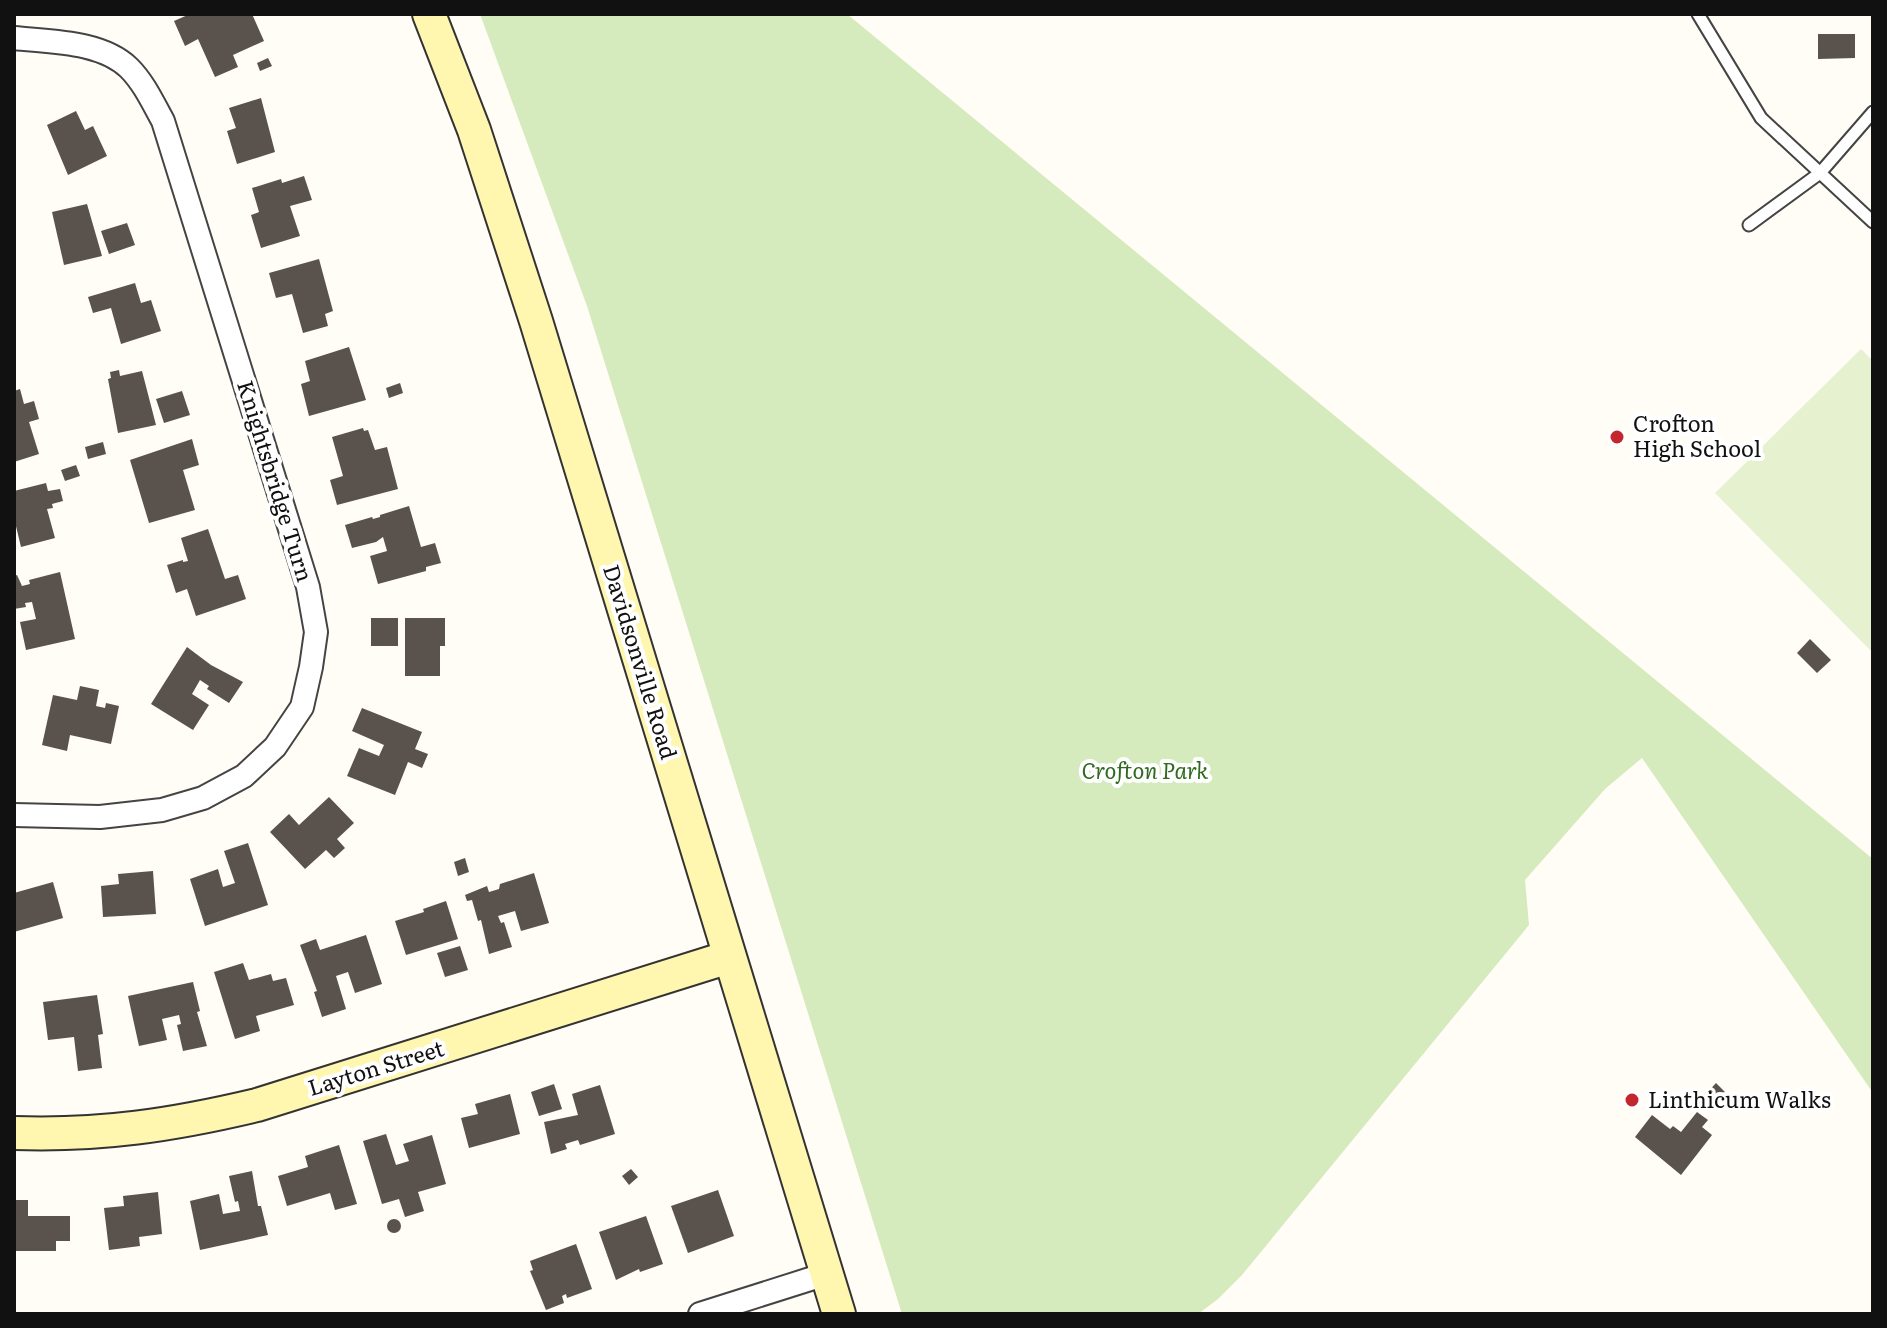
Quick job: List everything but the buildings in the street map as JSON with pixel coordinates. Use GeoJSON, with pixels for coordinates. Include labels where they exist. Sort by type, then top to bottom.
{"type":"FeatureCollection","features":[{"type":"Feature","properties":{"kind":"main road","name":"Davidsonville Road"},"geometry":{"type":"LineString","coordinates":[[429,14],[474,130],[536,321],[839,1314]]}},
{"type":"Feature","properties":{"kind":"main road","name":"Layton Street"},"geometry":{"type":"LineString","coordinates":[[14,1133],[56,1135],[127,1131],[196,1120],[257,1105],[729,957]]}},
{"type":"Feature","properties":{"kind":"street","name":"Knightsbridge Turn"},"geometry":{"type":"LineString","coordinates":[[14,38],[70,44],[102,53],[127,66],[144,87],[163,121],[308,587],[316,632],[302,707],[275,747],[244,776],[203,798],[162,810],[100,817],[14,815]]}},
{"type":"Feature","properties":{"kind":"street"},"geometry":{"type":"LineString","coordinates":[[700,1314],[826,1274]]}},
{"type":"Feature","properties":{"kind":"lane"},"geometry":{"type":"LineString","coordinates":[[1698,14],[1761,118],[1873,222]]}},
{"type":"Feature","properties":{"kind":"lane"},"geometry":{"type":"LineString","coordinates":[[1749,225],[1820,173],[1873,112]]}},
{"type":"Feature","properties":{"kind":"green space","name":"Crofton Park"},"geometry":{"type":"Polygon","coordinates":[[[480,14],[847,14],[1873,859],[1873,1093],[1642,758],[1605,789],[1525,880],[1529,925],[1242,1275],[1218,1299],[1198,1314],[902,1314],[587,306],[480,14]]]}},
{"type":"Feature","properties":{"kind":"green space"},"geometry":{"type":"Polygon","coordinates":[[[1861,349],[1873,361],[1873,653],[1715,493],[1861,349]]]}},
{"type":"Feature","properties":{"kind":"place","name":"Crofton High School"},"geometry":{"type":"Point","coordinates":[1617,437]}},
{"type":"Feature","properties":{"kind":"place","name":"Linthicum Walks"},"geometry":{"type":"Point","coordinates":[1632,1100]}}]}
